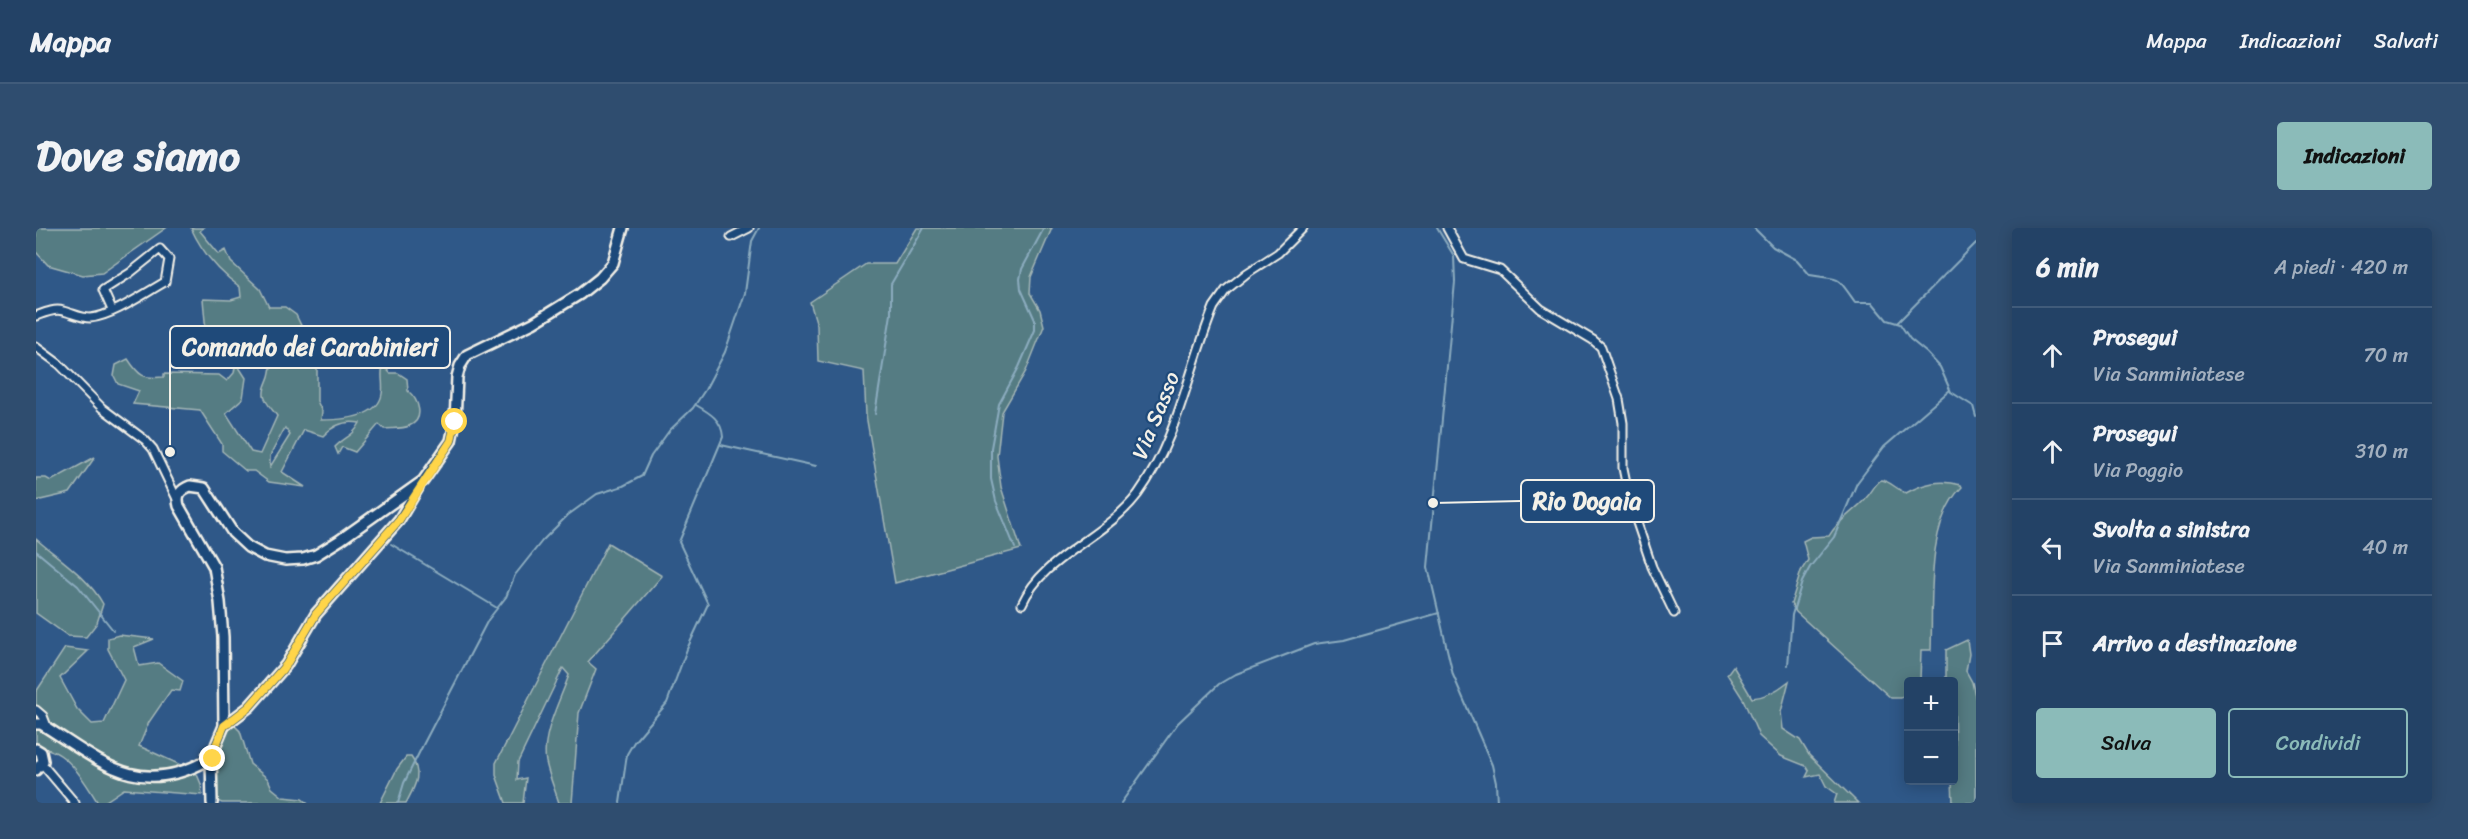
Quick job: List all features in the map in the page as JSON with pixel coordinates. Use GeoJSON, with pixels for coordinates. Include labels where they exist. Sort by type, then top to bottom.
{"type":"FeatureCollection","features":[{"type":"Feature","properties":{"kind":"main road"},"geometry":{"type":"LineString","coordinates":[[224,726],[249,707],[286,665],[316,614],[399,520],[451,441],[455,422],[457,377],[467,354],[533,323],[578,295],[600,278],[616,257],[623,228]]}},
{"type":"Feature","properties":{"kind":"main road"},"geometry":{"type":"LineString","coordinates":[[212,803],[209,760],[224,726],[223,637],[220,602],[214,567],[205,548],[184,517],[177,499],[183,489],[190,486],[204,488],[227,526],[248,547],[274,558],[294,560],[316,555],[423,481]]}},
{"type":"Feature","properties":{"kind":"main road"},"geometry":{"type":"LineString","coordinates":[[36,724],[48,729],[79,751],[121,772],[138,777],[159,776],[189,770],[209,760]]}},
{"type":"Feature","properties":{"kind":"main road"},"geometry":{"type":"LineString","coordinates":[[36,748],[43,756],[39,767]]}},
{"type":"Feature","properties":{"kind":"street"},"geometry":{"type":"LineString","coordinates":[[732,237],[749,228]]}},
{"type":"Feature","properties":{"kind":"street","name":"Via Sasso"},"geometry":{"type":"LineString","coordinates":[[1022,604],[1028,591],[1041,575],[1105,526],[1136,496],[1161,458],[1214,308],[1226,290],[1278,253],[1303,228]]}},
{"type":"Feature","properties":{"kind":"street"},"geometry":{"type":"LineString","coordinates":[[1447,228],[1464,258],[1500,270],[1541,309],[1601,347],[1619,399],[1623,423],[1623,468],[1630,502],[1652,567],[1674,613]]}},
{"type":"Feature","properties":{"kind":"street"},"geometry":{"type":"LineString","coordinates":[[36,316],[57,310],[84,318],[91,317],[112,310],[165,282],[169,259],[160,249],[130,273],[103,290],[112,310]]}},
{"type":"Feature","properties":{"kind":"street"},"geometry":{"type":"LineString","coordinates":[[36,347],[59,364],[102,408],[145,440],[153,449],[177,499]]}},
{"type":"Feature","properties":{"kind":"street"},"geometry":{"type":"LineString","coordinates":[[36,710],[43,716],[48,729]]}},
{"type":"Feature","properties":{"kind":"street"},"geometry":{"type":"LineString","coordinates":[[39,767],[75,803]]}},
{"type":"Feature","properties":{"kind":"green space"},"geometry":{"type":"Polygon","coordinates":[[[36,228],[166,228],[102,273],[83,275],[48,265],[36,252],[36,228]]]}},
{"type":"Feature","properties":{"kind":"green space"},"geometry":{"type":"Polygon","coordinates":[[[191,228],[203,228],[200,231],[219,254],[226,250],[231,262],[260,289],[269,307],[285,307],[296,315],[307,338],[317,369],[317,401],[322,411],[321,420],[358,416],[374,408],[382,394],[383,365],[390,373],[398,373],[407,379],[408,391],[415,399],[419,409],[414,423],[404,428],[384,429],[379,424],[355,452],[342,447],[338,454],[335,447],[354,432],[360,423],[340,424],[323,436],[304,430],[282,472],[305,487],[269,482],[254,471],[246,471],[222,451],[222,444],[200,410],[133,404],[139,391],[118,384],[114,376],[116,365],[128,359],[139,373],[146,377],[164,377],[164,374],[219,375],[227,381],[234,373],[235,367],[206,332],[203,299],[231,300],[241,297],[240,287],[212,261],[191,228]],[[243,329],[235,333],[217,333],[246,378],[243,398],[226,413],[251,452],[260,454],[277,416],[267,404],[264,395],[271,366],[271,355],[265,340],[258,331],[243,329]],[[285,428],[270,456],[270,467],[290,435],[285,428]]]}},
{"type":"Feature","properties":{"kind":"green space"},"geometry":{"type":"Polygon","coordinates":[[[917,228],[1052,228],[1031,277],[1030,293],[1040,310],[1044,326],[1026,371],[1002,412],[997,456],[1001,487],[1021,549],[895,583],[866,415],[864,371],[818,361],[817,325],[810,302],[866,264],[895,264],[917,228]]]}},
{"type":"Feature","properties":{"kind":"green space"},"geometry":{"type":"Polygon","coordinates":[[[95,457],[70,493],[36,501],[36,478],[46,478],[51,481],[95,457]]]}},
{"type":"Feature","properties":{"kind":"green space"},"geometry":{"type":"Polygon","coordinates":[[[1881,480],[1906,493],[1926,484],[1940,482],[1954,483],[1962,487],[1950,502],[1936,542],[1933,564],[1931,650],[1921,650],[1920,677],[1904,677],[1904,696],[1900,698],[1891,698],[1796,612],[1791,604],[1801,571],[1808,560],[1803,541],[1811,537],[1829,536],[1881,480]]]}},
{"type":"Feature","properties":{"kind":"green space"},"geometry":{"type":"Polygon","coordinates":[[[36,539],[81,577],[103,604],[97,623],[86,637],[68,636],[36,613],[36,539]]]}},
{"type":"Feature","properties":{"kind":"green space"},"geometry":{"type":"Polygon","coordinates":[[[608,543],[662,576],[588,662],[596,669],[579,713],[572,803],[559,803],[547,767],[545,752],[549,729],[569,675],[563,668],[518,762],[517,780],[526,778],[523,803],[506,803],[496,775],[496,763],[608,543]]]}},
{"type":"Feature","properties":{"kind":"green space"},"geometry":{"type":"Polygon","coordinates":[[[119,635],[154,639],[134,647],[139,666],[158,663],[183,681],[180,691],[171,690],[149,722],[139,746],[196,772],[201,784],[202,795],[124,789],[103,803],[98,803],[73,766],[64,758],[46,749],[36,749],[36,692],[65,648],[88,651],[60,678],[77,709],[92,724],[104,723],[124,680],[108,649],[108,638],[119,635]]]}},
{"type":"Feature","properties":{"kind":"green space"},"geometry":{"type":"Polygon","coordinates":[[[1967,640],[1969,654],[1966,671],[1972,682],[1976,700],[1976,803],[1953,803],[1952,785],[1958,785],[1958,677],[1946,677],[1946,650],[1967,640]]]}},
{"type":"Feature","properties":{"kind":"green space"},"geometry":{"type":"Polygon","coordinates":[[[1733,666],[1752,698],[1772,692],[1789,681],[1781,712],[1783,729],[1800,740],[1809,755],[1858,803],[1834,803],[1837,794],[1826,786],[1820,774],[1806,777],[1809,771],[1806,766],[1781,756],[1759,736],[1743,699],[1727,674],[1733,666]]]}},
{"type":"Feature","properties":{"kind":"green space"},"geometry":{"type":"Polygon","coordinates":[[[233,724],[240,731],[250,764],[268,779],[272,788],[283,797],[302,799],[307,803],[222,803],[217,801],[217,770],[220,751],[233,724]]]}},
{"type":"Feature","properties":{"kind":"green space"},"geometry":{"type":"Polygon","coordinates":[[[406,757],[411,757],[415,763],[417,775],[406,803],[380,803],[397,769],[406,757]]]}},
{"type":"Feature","properties":{"kind":"waterway"},"geometry":{"type":"LineString","coordinates":[[398,803],[404,783],[424,743],[488,620],[506,597],[515,575],[542,541],[568,515],[597,494],[623,486],[642,476],[651,456],[669,431],[693,408],[705,390],[725,352],[745,293],[752,241],[759,228]]}},
{"type":"Feature","properties":{"kind":"waterway"},"geometry":{"type":"LineString","coordinates":[[875,414],[891,314],[891,284],[924,228]]}},
{"type":"Feature","properties":{"kind":"waterway"},"geometry":{"type":"LineString","coordinates":[[1015,548],[996,501],[991,479],[991,448],[999,404],[1035,330],[1035,320],[1021,289],[1020,279],[1022,269],[1044,228]]}},
{"type":"Feature","properties":{"kind":"waterway"},"geometry":{"type":"LineString","coordinates":[[1437,228],[1454,256],[1455,282],[1428,567],[1453,675],[1492,765],[1497,803]]}},
{"type":"Feature","properties":{"kind":"waterway"},"geometry":{"type":"LineString","coordinates":[[1754,228],[1773,247],[1797,260],[1810,275],[1837,280],[1855,302],[1872,302],[1887,320],[1900,324],[1910,339],[1940,367],[1951,392],[1973,406],[1976,417]]}},
{"type":"Feature","properties":{"kind":"waterway"},"geometry":{"type":"LineString","coordinates":[[1897,323],[1976,243]]}},
{"type":"Feature","properties":{"kind":"waterway"},"geometry":{"type":"LineString","coordinates":[[1788,665],[1792,615],[1802,582],[1810,567],[1834,537],[1857,483],[1884,447],[1950,390]]}},
{"type":"Feature","properties":{"kind":"waterway"},"geometry":{"type":"LineString","coordinates":[[620,803],[627,754],[634,742],[667,703],[687,649],[708,604],[679,542],[723,437],[718,422],[696,405]]}},
{"type":"Feature","properties":{"kind":"waterway"},"geometry":{"type":"LineString","coordinates":[[721,445],[816,466]]}},
{"type":"Feature","properties":{"kind":"waterway"},"geometry":{"type":"LineString","coordinates":[[391,544],[497,608]]}},
{"type":"Feature","properties":{"kind":"waterway"},"geometry":{"type":"LineString","coordinates":[[36,551],[78,586],[113,630]]}},
{"type":"Feature","properties":{"kind":"waterway"},"geometry":{"type":"LineString","coordinates":[[1121,803],[1178,723],[1219,684],[1236,674],[1314,644],[1344,640],[1439,613]]}},
{"type":"Feature","properties":{"kind":"place","name":"Comando dei Carabinieri"},"geometry":{"type":"Point","coordinates":[170,452]}},
{"type":"Feature","properties":{"kind":"place","name":"Rio Dogaia"},"geometry":{"type":"Point","coordinates":[1433,503]}},
{"type":"Feature","properties":{"kind":"route"},"geometry":{"type":"LineString","coordinates":[[213,759],[211,757],[224,726],[249,707],[286,665],[316,614],[399,520],[451,441],[455,422]]}}]}
